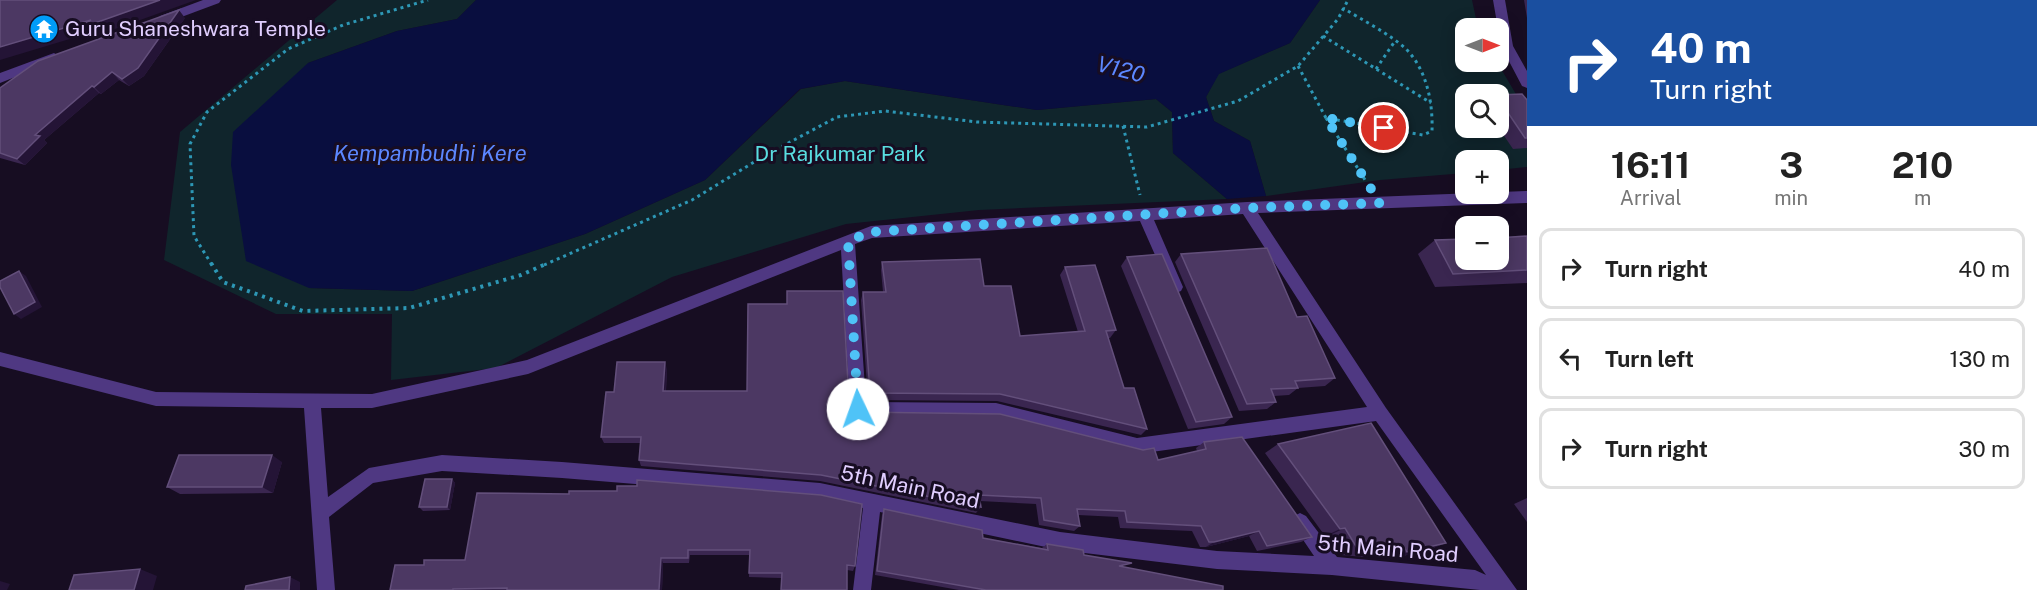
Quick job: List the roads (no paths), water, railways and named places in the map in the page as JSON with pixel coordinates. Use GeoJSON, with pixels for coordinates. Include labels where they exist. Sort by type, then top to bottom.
{"type":"FeatureCollection","features":[{"type":"Feature","properties":{"kind":"street"},"geometry":{"type":"LineString","coordinates":[[150,24],[215,0]]}},
{"type":"Feature","properties":{"kind":"street"},"geometry":{"type":"LineString","coordinates":[[1499,0],[1507,46],[1527,83]]}},
{"type":"Feature","properties":{"kind":"street"},"geometry":{"type":"LineString","coordinates":[[0,78],[62,55]]}},
{"type":"Feature","properties":{"kind":"street"},"geometry":{"type":"LineString","coordinates":[[0,359],[156,399],[372,401],[528,367],[871,232],[1247,208],[1527,197]]}},
{"type":"Feature","properties":{"kind":"street"},"geometry":{"type":"LineString","coordinates":[[1247,208],[1380,413],[1508,590]]}},
{"type":"Feature","properties":{"kind":"street"},"geometry":{"type":"LineString","coordinates":[[1145,215],[1183,302]]}},
{"type":"Feature","properties":{"kind":"street"},"geometry":{"type":"LineString","coordinates":[[848,241],[858,409],[996,411],[1137,446],[1380,413]]}},
{"type":"Feature","properties":{"kind":"street"},"geometry":{"type":"LineString","coordinates":[[312,401],[326,590]]}},
{"type":"Feature","properties":{"kind":"street","name":"5th Main Road"},"geometry":{"type":"LineString","coordinates":[[319,514],[369,476],[442,463],[562,470],[820,491],[1060,541],[1217,560],[1332,566],[1475,579],[1501,590]]}},
{"type":"Feature","properties":{"kind":"street"},"geometry":{"type":"LineString","coordinates":[[862,590],[872,502]]}},
{"type":"Feature","properties":{"kind":"street"},"geometry":{"type":"LineString","coordinates":[[1292,509],[1332,566]]}},
{"type":"Feature","properties":{"kind":"water","name":"Kempambudhi Kere"},"geometry":{"type":"Polygon","coordinates":[[[476,0],[1320,0],[1290,43],[1219,74],[1206,97],[1214,121],[1250,141],[1266,196],[1227,199],[1173,153],[1172,112],[1156,99],[1037,110],[845,81],[800,89],[705,180],[585,234],[412,291],[309,288],[246,261],[231,165],[233,132],[308,63],[397,31],[457,19],[476,0]]]}},
{"type":"Feature","properties":{"kind":"place","name":"Guru Shaneshwara Temple"},"geometry":{"type":"Point","coordinates":[44,29]}},
{"type":"Feature","properties":{"kind":"water label","name":"V120"},"geometry":{"type":"Point","coordinates":[1121,69]}},
{"type":"Feature","properties":{"kind":"park label","name":"Dr Rajkumar Park"},"geometry":{"type":"Point","coordinates":[840,154]}}]}
